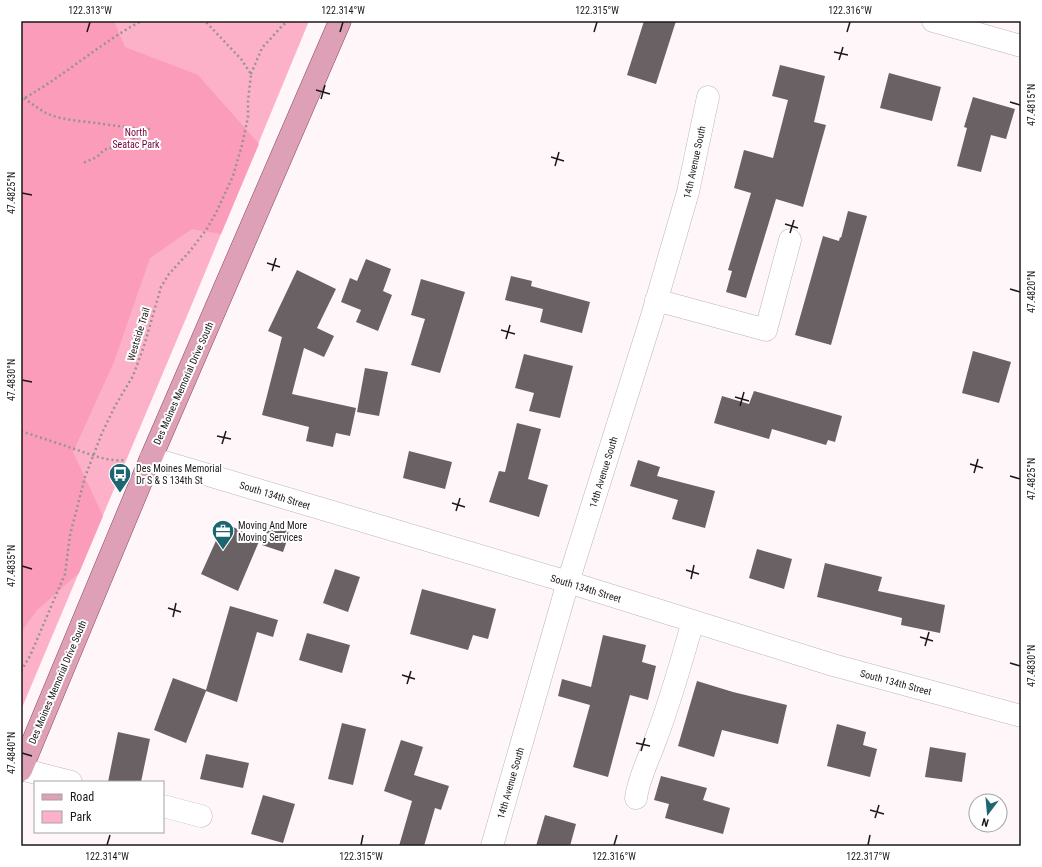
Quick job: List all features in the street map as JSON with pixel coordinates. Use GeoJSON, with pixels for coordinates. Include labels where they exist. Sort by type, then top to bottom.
{"type":"FeatureCollection","features":[{"type":"Feature","properties":{"kind":"main road","name":"Des Moines Memorial Drive South"},"geometry":{"type":"LineString","coordinates":[[21,770],[151,458],[340,21]]}},
{"type":"Feature","properties":{"kind":"street"},"geometry":{"type":"LineString","coordinates":[[933,21],[1021,46]]}},
{"type":"Feature","properties":{"kind":"street","name":"14th Avenue South"},"geometry":{"type":"LineString","coordinates":[[492,846],[568,582],[688,192],[708,97]]}},
{"type":"Feature","properties":{"kind":"street"},"geometry":{"type":"LineString","coordinates":[[656,300],[766,330],[790,240]]}},
{"type":"Feature","properties":{"kind":"street","name":"South 134th Street"},"geometry":{"type":"LineString","coordinates":[[151,458],[568,582],[833,665],[1021,716]]}},
{"type":"Feature","properties":{"kind":"street"},"geometry":{"type":"LineString","coordinates":[[636,798],[638,784],[657,737],[679,672],[694,621]]}},
{"type":"Feature","properties":{"kind":"street"},"geometry":{"type":"LineString","coordinates":[[21,770],[67,781]]}},
{"type":"Feature","properties":{"kind":"street"},"geometry":{"type":"LineString","coordinates":[[164,806],[201,816]]}},
{"type":"Feature","properties":{"kind":"path"},"geometry":{"type":"LineString","coordinates":[[21,100],[141,21]]}},
{"type":"Feature","properties":{"kind":"path"},"geometry":{"type":"LineString","coordinates":[[205,21],[241,60],[251,74]]}},
{"type":"Feature","properties":{"kind":"path","name":"Westside Trail"},"geometry":{"type":"LineString","coordinates":[[21,671],[30,656],[65,574],[74,522],[85,477],[102,433],[115,406],[133,376],[162,287],[169,274],[190,252],[206,230],[216,213],[233,176],[248,117],[251,74],[262,48],[288,21]]}},
{"type":"Feature","properties":{"kind":"path"},"geometry":{"type":"LineString","coordinates":[[24,98],[48,114],[60,118],[124,128],[150,129],[125,143],[104,150],[97,157],[83,163]]}},
{"type":"Feature","properties":{"kind":"path"},"geometry":{"type":"LineString","coordinates":[[21,431],[93,456],[120,461],[151,458]]}},
{"type":"Feature","properties":{"kind":"green space","name":"North Seatac Park"},"geometry":{"type":"Polygon","coordinates":[[[21,21],[309,21],[21,710],[21,21]]]}},
{"type":"Feature","properties":{"kind":"green space","name":"North Seatac Park"},"geometry":{"type":"Polygon","coordinates":[[[21,21],[114,21],[125,47],[198,75],[259,144],[221,234],[192,229],[150,258],[114,362],[73,452],[103,516],[79,573],[37,610],[21,632],[21,21]]]}},
{"type":"Feature","properties":{"kind":"building"},"geometry":{"type":"Polygon","coordinates":[[[644,21],[676,21],[656,84],[627,75],[644,21]]]}},
{"type":"Feature","properties":{"kind":"building"},"geometry":{"type":"Polygon","coordinates":[[[780,65],[825,76],[814,122],[826,125],[803,207],[776,199],[746,298],[726,292],[732,271],[728,270],[751,193],[734,188],[744,150],[773,158],[788,100],[772,96],[780,65]]]}},
{"type":"Feature","properties":{"kind":"building"},"geometry":{"type":"Polygon","coordinates":[[[889,73],[941,87],[932,121],[880,108],[889,73]]]}},
{"type":"Feature","properties":{"kind":"building"},"geometry":{"type":"Polygon","coordinates":[[[973,97],[1015,109],[1006,139],[991,135],[981,172],[957,166],[967,128],[964,127],[973,97]]]}},
{"type":"Feature","properties":{"kind":"building"},"geometry":{"type":"Polygon","coordinates":[[[848,211],[867,216],[831,345],[795,335],[823,236],[839,241],[848,211]]]}},
{"type":"Feature","properties":{"kind":"building"},"geometry":{"type":"Polygon","coordinates":[[[366,259],[391,269],[383,291],[392,295],[378,331],[356,322],[361,310],[341,302],[350,278],[357,281],[366,259]]]}},
{"type":"Feature","properties":{"kind":"building"},"geometry":{"type":"Polygon","coordinates":[[[297,270],[336,289],[317,328],[334,336],[324,357],[304,348],[292,394],[356,408],[350,436],[336,433],[333,447],[306,441],[309,427],[262,415],[282,337],[268,331],[297,270]]]}},
{"type":"Feature","properties":{"kind":"building"},"geometry":{"type":"Polygon","coordinates":[[[511,276],[532,281],[531,286],[590,302],[582,333],[540,322],[543,309],[505,300],[511,276]]]}},
{"type":"Feature","properties":{"kind":"building"},"geometry":{"type":"Polygon","coordinates":[[[421,279],[465,292],[440,373],[411,365],[425,319],[411,315],[421,279]]]}},
{"type":"Feature","properties":{"kind":"building"},"geometry":{"type":"Polygon","coordinates":[[[973,351],[1011,362],[999,403],[962,393],[973,351]]]}},
{"type":"Feature","properties":{"kind":"building"},"geometry":{"type":"Polygon","coordinates":[[[524,354],[573,366],[560,418],[529,411],[534,393],[515,388],[524,354]]]}},
{"type":"Feature","properties":{"kind":"building"},"geometry":{"type":"Polygon","coordinates":[[[365,368],[388,372],[379,416],[357,412],[365,368]]]}},
{"type":"Feature","properties":{"kind":"building"},"geometry":{"type":"Polygon","coordinates":[[[754,391],[842,416],[835,442],[828,440],[826,445],[772,429],[769,439],[714,423],[722,396],[749,404],[754,391]]]}},
{"type":"Feature","properties":{"kind":"building"},"geometry":{"type":"Polygon","coordinates":[[[517,423],[541,429],[528,479],[548,485],[539,517],[489,502],[499,471],[505,472],[517,423]]]}},
{"type":"Feature","properties":{"kind":"building"},"geometry":{"type":"Polygon","coordinates":[[[409,451],[452,462],[445,489],[403,478],[409,451]]]}},
{"type":"Feature","properties":{"kind":"building"},"geometry":{"type":"Polygon","coordinates":[[[638,460],[660,467],[657,476],[715,491],[705,528],[672,519],[678,500],[630,486],[638,460]]]}},
{"type":"Feature","properties":{"kind":"building"},"geometry":{"type":"Polygon","coordinates":[[[224,523],[260,539],[238,591],[201,574],[224,523]]]}},
{"type":"Feature","properties":{"kind":"building"},"geometry":{"type":"Polygon","coordinates":[[[269,524],[290,532],[283,552],[262,545],[269,524]]]}},
{"type":"Feature","properties":{"kind":"building"},"geometry":{"type":"Polygon","coordinates":[[[757,549],[792,559],[784,589],[749,578],[757,549]]]}},
{"type":"Feature","properties":{"kind":"building"},"geometry":{"type":"Polygon","coordinates":[[[825,563],[882,577],[878,591],[945,605],[940,633],[901,625],[902,618],[817,597],[825,563]]]}},
{"type":"Feature","properties":{"kind":"building"},"geometry":{"type":"Polygon","coordinates":[[[335,569],[360,577],[348,612],[323,603],[335,569]]]}},
{"type":"Feature","properties":{"kind":"building"},"geometry":{"type":"Polygon","coordinates":[[[422,589],[496,609],[488,639],[473,635],[468,650],[410,634],[422,589]]]}},
{"type":"Feature","properties":{"kind":"building"},"geometry":{"type":"Polygon","coordinates":[[[230,606],[278,620],[273,637],[257,632],[237,702],[206,691],[186,743],[154,730],[173,678],[206,690],[230,606]]]}},
{"type":"Feature","properties":{"kind":"building"},"geometry":{"type":"Polygon","coordinates":[[[307,633],[350,645],[342,673],[299,660],[307,633]]]}},
{"type":"Feature","properties":{"kind":"building"},"geometry":{"type":"Polygon","coordinates":[[[603,635],[646,645],[642,662],[656,666],[648,700],[630,695],[608,777],[573,767],[590,705],[558,696],[562,679],[591,687],[603,635]]]}},
{"type":"Feature","properties":{"kind":"building"},"geometry":{"type":"Polygon","coordinates":[[[697,681],[733,692],[787,705],[778,744],[722,730],[714,757],[678,746],[697,681]]]}},
{"type":"Feature","properties":{"kind":"building"},"geometry":{"type":"Polygon","coordinates":[[[342,723],[366,729],[353,785],[328,779],[342,723]]]}},
{"type":"Feature","properties":{"kind":"building"},"geometry":{"type":"Polygon","coordinates":[[[837,724],[866,732],[863,745],[877,749],[870,777],[827,766],[837,724]]]}},
{"type":"Feature","properties":{"kind":"building"},"geometry":{"type":"Polygon","coordinates":[[[118,732],[150,739],[141,781],[108,781],[118,732]]]}},
{"type":"Feature","properties":{"kind":"building"},"geometry":{"type":"Polygon","coordinates":[[[401,740],[423,747],[414,775],[449,786],[441,810],[435,808],[424,846],[399,846],[412,801],[384,791],[401,740]]]}},
{"type":"Feature","properties":{"kind":"building"},"geometry":{"type":"Polygon","coordinates":[[[930,747],[966,753],[962,782],[925,777],[930,747]]]}},
{"type":"Feature","properties":{"kind":"building"},"geometry":{"type":"Polygon","coordinates":[[[206,754],[249,763],[243,788],[200,779],[206,754]]]}},
{"type":"Feature","properties":{"kind":"building"},"geometry":{"type":"Polygon","coordinates":[[[661,776],[707,788],[703,800],[730,808],[723,834],[665,818],[669,804],[654,800],[661,776]]]}},
{"type":"Feature","properties":{"kind":"building"},"geometry":{"type":"Polygon","coordinates":[[[263,795],[295,804],[283,843],[251,834],[263,795]]]}},
{"type":"Feature","properties":{"kind":"building"},"geometry":{"type":"Polygon","coordinates":[[[545,815],[576,824],[570,846],[536,846],[545,815]]]}},
{"type":"Feature","properties":{"kind":"place","name":"Des Moines Memorial Dr S & S 134th St"},"geometry":{"type":"Point","coordinates":[120,494]}},
{"type":"Feature","properties":{"kind":"place","name":"Moving And More Moving Services"},"geometry":{"type":"Point","coordinates":[223,550]}}]}
